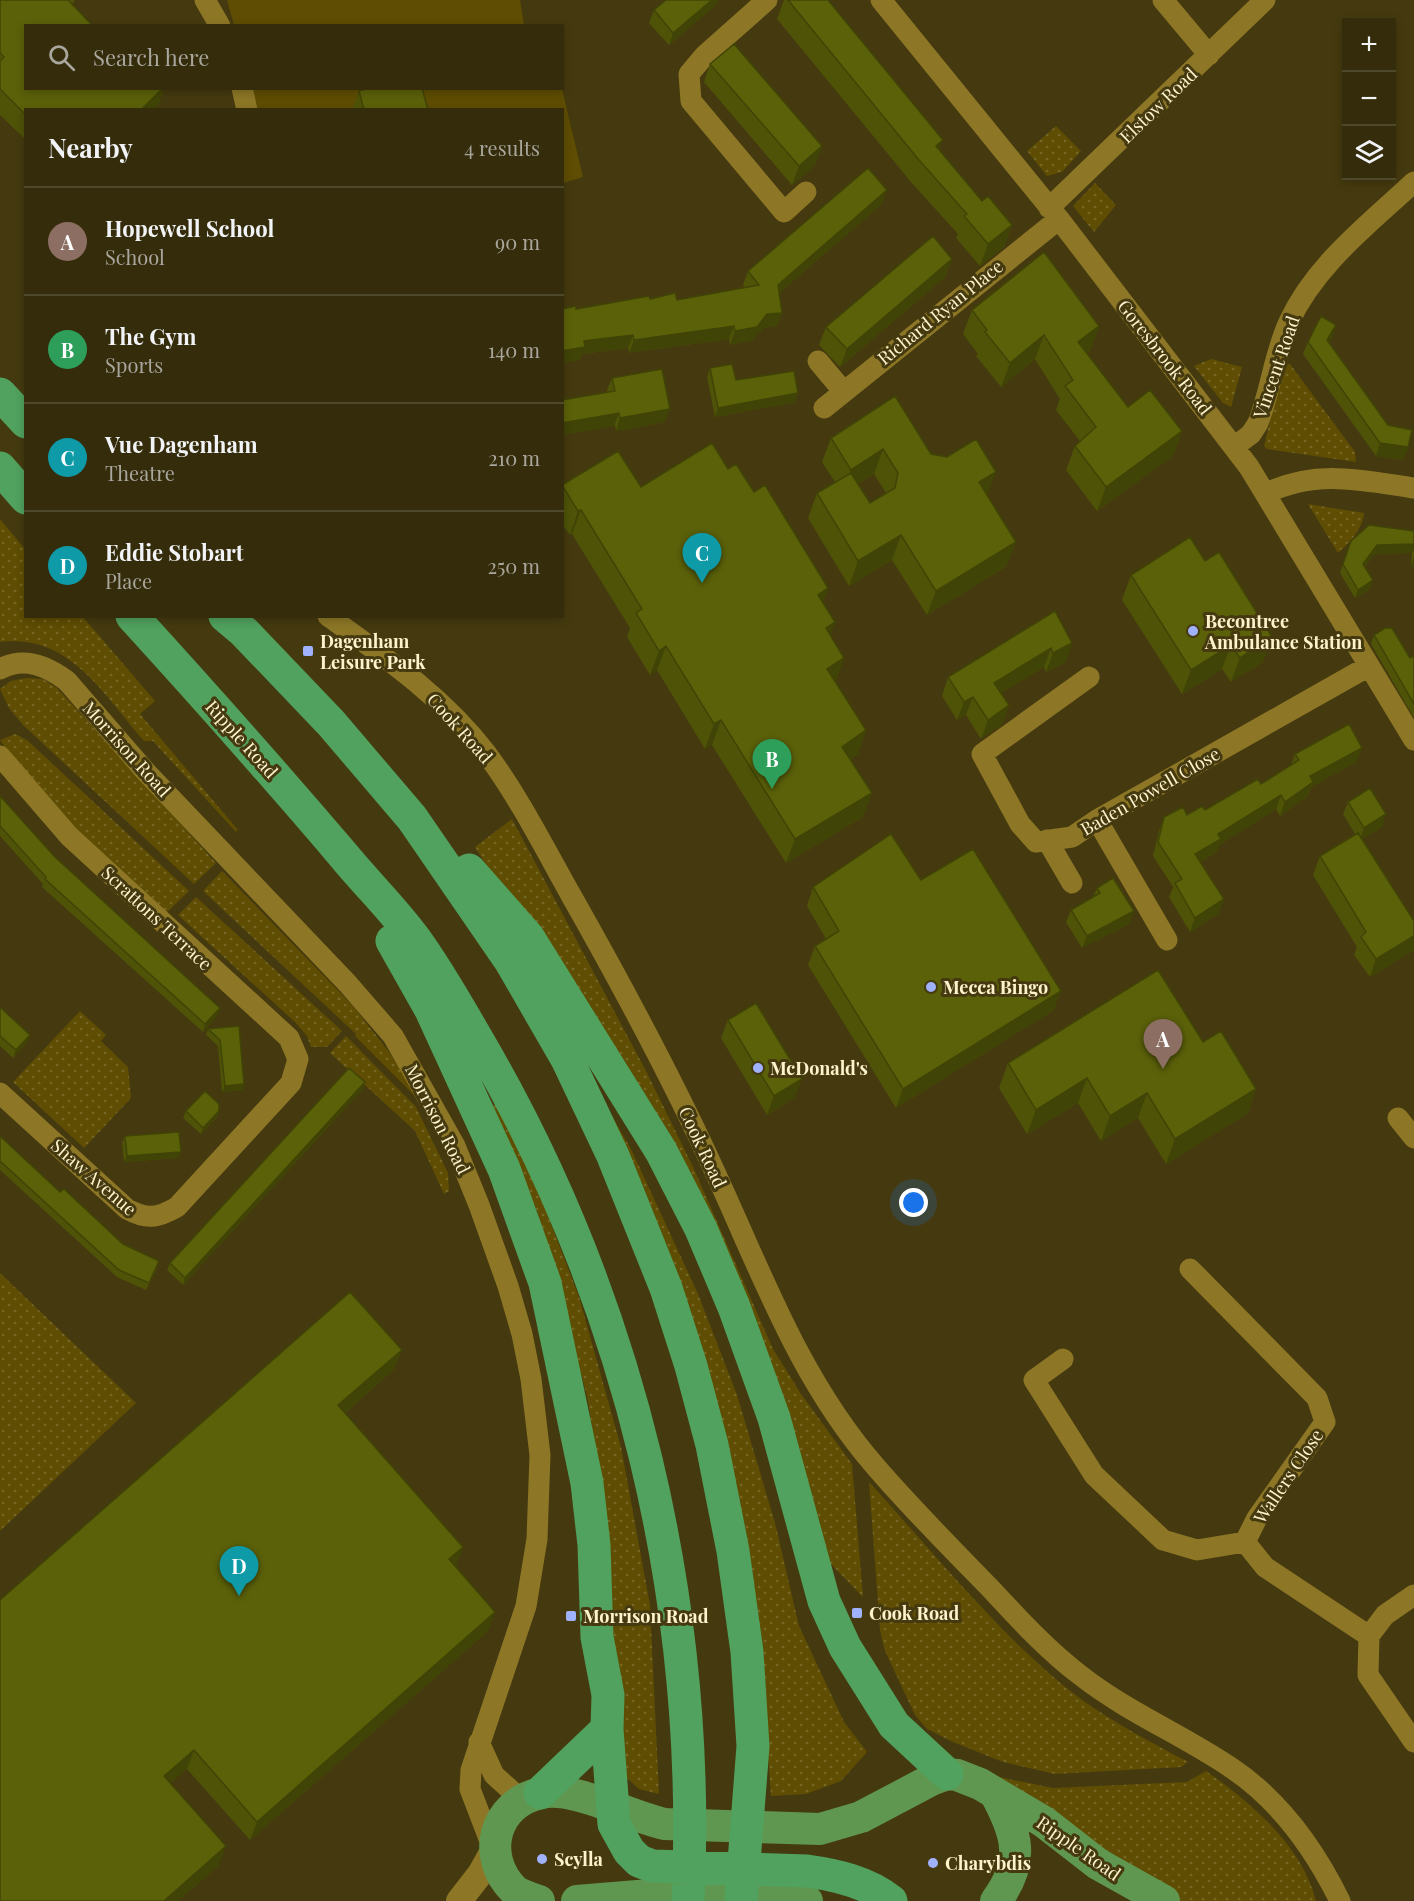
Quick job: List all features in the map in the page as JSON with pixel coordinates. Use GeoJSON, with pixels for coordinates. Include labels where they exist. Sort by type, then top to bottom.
{"type":"FeatureCollection","features":[{"type":"Feature","properties":{"kind":"highway"},"geometry":{"type":"LineString","coordinates":[[0,394],[24,420]]}},
{"type":"Feature","properties":{"kind":"highway"},"geometry":{"type":"LineString","coordinates":[[0,468],[24,496]]}},
{"type":"Feature","properties":{"kind":"highway","name":"Ripple Road"},"geometry":{"type":"LineString","coordinates":[[134,618],[350,863]]}},
{"type":"Feature","properties":{"kind":"highway"},"geometry":{"type":"LineString","coordinates":[[227,618],[244,632],[331,723],[412,818],[511,962],[567,1059],[613,1156],[666,1288],[712,1445],[733,1551],[747,1653],[753,1746],[741,1901]]}},
{"type":"Feature","properties":{"kind":"highway"},"geometry":{"type":"LineString","coordinates":[[412,818],[476,876],[528,937],[662,1151],[701,1229],[734,1307],[774,1418],[824,1601],[845,1647],[894,1725],[947,1774]]}},
{"type":"Feature","properties":{"kind":"highway"},"geometry":{"type":"LineString","coordinates":[[350,863],[441,1032],[504,1169],[545,1283],[587,1483],[594,1545],[597,1637],[608,1695],[607,1729],[612,1809],[614,1824],[628,1851],[639,1861],[652,1866],[815,1872],[860,1885],[891,1901]]}},
{"type":"Feature","properties":{"kind":"highway"},"geometry":{"type":"LineString","coordinates":[[350,863],[414,938],[507,1090],[554,1188],[607,1323],[649,1470],[670,1569],[683,1669],[689,1755],[687,1901]]}},
{"type":"Feature","properties":{"kind":"highway"},"geometry":{"type":"LineString","coordinates":[[532,1797],[607,1729]]}},
{"type":"Feature","properties":{"kind":"main road","name":"Ripple Road"},"geometry":{"type":"LineString","coordinates":[[947,1774],[968,1778],[995,1793],[1044,1822],[1098,1864],[1164,1901]]}},
{"type":"Feature","properties":{"kind":"main road"},"geometry":{"type":"LineString","coordinates":[[539,1901],[515,1891],[503,1875],[494,1850],[500,1824],[532,1797],[567,1792],[612,1809],[665,1824],[820,1829],[861,1817],[917,1786],[947,1774]]}},
{"type":"Feature","properties":{"kind":"main road"},"geometry":{"type":"LineString","coordinates":[[995,1793],[1010,1820],[1016,1842],[1016,1858],[1010,1880],[996,1901]]}},
{"type":"Feature","properties":{"kind":"main road"},"geometry":{"type":"LineString","coordinates":[[577,1901],[650,1895],[807,1901]]}},
{"type":"Feature","properties":{"kind":"street"},"geometry":{"type":"LineString","coordinates":[[205,0],[219,24]]}},
{"type":"Feature","properties":{"kind":"street"},"geometry":{"type":"LineString","coordinates":[[767,0],[705,55],[689,74],[691,101],[784,212],[806,192]]}},
{"type":"Feature","properties":{"kind":"street","name":"Goresbrook Road"},"geometry":{"type":"LineString","coordinates":[[881,0],[1054,214],[1234,447],[1267,493],[1414,740]]}},
{"type":"Feature","properties":{"kind":"street"},"geometry":{"type":"LineString","coordinates":[[1163,0],[1209,55]]}},
{"type":"Feature","properties":{"kind":"street","name":"Elstow Road"},"geometry":{"type":"LineString","coordinates":[[1054,214],[1265,0]]}},
{"type":"Feature","properties":{"kind":"street"},"geometry":{"type":"LineString","coordinates":[[242,90],[247,108]]}},
{"type":"Feature","properties":{"kind":"street","name":"Vincent Road"},"geometry":{"type":"LineString","coordinates":[[1234,447],[1258,423],[1279,348],[1305,291],[1322,270],[1414,182]]}},
{"type":"Feature","properties":{"kind":"street","name":"Richard Ryan Place"},"geometry":{"type":"LineString","coordinates":[[824,408],[1054,214]]}},
{"type":"Feature","properties":{"kind":"street"},"geometry":{"type":"LineString","coordinates":[[819,361],[843,391]]}},
{"type":"Feature","properties":{"kind":"street"},"geometry":{"type":"LineString","coordinates":[[1267,493],[1288,483],[1325,477],[1414,488]]}},
{"type":"Feature","properties":{"kind":"street","name":"Cook Road"},"geometry":{"type":"LineString","coordinates":[[331,618],[405,671],[449,713],[492,763],[535,832],[628,997],[686,1110],[777,1314],[807,1371],[873,1464],[1037,1637],[1078,1674],[1131,1711],[1233,1768],[1264,1793],[1290,1820],[1329,1878],[1340,1901]]}},
{"type":"Feature","properties":{"kind":"street","name":"Morrison Road"},"geometry":{"type":"LineString","coordinates":[[0,669],[9,664],[38,664],[53,670],[67,681],[146,772],[348,984],[393,1036],[455,1146],[487,1226],[519,1324],[531,1379],[540,1455],[537,1539],[526,1606],[513,1652],[478,1742],[471,1770],[470,1789],[494,1850]]}},
{"type":"Feature","properties":{"kind":"street","name":"Baden Powell Close"},"geometry":{"type":"LineString","coordinates":[[1047,840],[1072,837],[1097,820],[1369,666]]}},
{"type":"Feature","properties":{"kind":"street"},"geometry":{"type":"LineString","coordinates":[[1072,883],[1047,840],[1036,842],[1020,824],[982,754],[1089,677]]}},
{"type":"Feature","properties":{"kind":"street","name":"Scrattons Terrace"},"geometry":{"type":"LineString","coordinates":[[0,756],[69,836],[289,1038],[297,1059],[291,1083]]}},
{"type":"Feature","properties":{"kind":"street"},"geometry":{"type":"LineString","coordinates":[[1097,820],[1167,940]]}},
{"type":"Feature","properties":{"kind":"street","name":"Shaw Avenue"},"geometry":{"type":"LineString","coordinates":[[0,1094],[127,1209],[141,1217],[159,1218],[177,1207],[291,1083]]}},
{"type":"Feature","properties":{"kind":"street"},"geometry":{"type":"LineString","coordinates":[[1398,1118],[1414,1138]]}},
{"type":"Feature","properties":{"kind":"street","name":"Wallers Close"},"geometry":{"type":"LineString","coordinates":[[1190,1269],[1317,1398],[1325,1422],[1257,1518],[1245,1542],[1265,1567],[1369,1636]]}},
{"type":"Feature","properties":{"kind":"street"},"geometry":{"type":"LineString","coordinates":[[1063,1359],[1034,1380],[1094,1475],[1163,1540],[1197,1550],[1245,1542]]}},
{"type":"Feature","properties":{"kind":"street"},"geometry":{"type":"LineString","coordinates":[[1414,1595],[1384,1615],[1369,1636],[1368,1675],[1414,1742]]}},
{"type":"Feature","properties":{"kind":"street"},"geometry":{"type":"LineString","coordinates":[[478,1742],[494,1775],[532,1797]]}},
{"type":"Feature","properties":{"kind":"street"},"geometry":{"type":"LineString","coordinates":[[459,1901],[480,1874],[494,1850]]}},
{"type":"Feature","properties":{"kind":"street","name":"Cook Road"},"geometry":{"type":"LineString","coordinates":[[1329,1878],[1354,1901]]}},
{"type":"Feature","properties":{"kind":"shaded area"},"geometry":{"type":"Polygon","coordinates":[[[227,0],[520,0],[524,24],[234,24],[227,0]]]}},
{"type":"Feature","properties":{"kind":"shaded area"},"geometry":{"type":"Polygon","coordinates":[[[249,90],[562,90],[583,177],[564,183],[564,108],[254,108],[249,90]]]}},
{"type":"Feature","properties":{"kind":"shaded area"},"geometry":{"type":"Polygon","coordinates":[[[1056,126],[1081,151],[1062,172],[1047,176],[1027,151],[1056,126]]]}},
{"type":"Feature","properties":{"kind":"shaded area"},"geometry":{"type":"Polygon","coordinates":[[[1095,183],[1116,205],[1094,232],[1073,206],[1095,183]]]}},
{"type":"Feature","properties":{"kind":"shaded area"},"geometry":{"type":"Polygon","coordinates":[[[1211,359],[1242,367],[1231,407],[1223,403],[1194,366],[1211,359]]]}},
{"type":"Feature","properties":{"kind":"shaded area"},"geometry":{"type":"Polygon","coordinates":[[[1284,364],[1290,364],[1355,452],[1356,462],[1267,449],[1264,446],[1284,364]]]}},
{"type":"Feature","properties":{"kind":"shaded area"},"geometry":{"type":"Polygon","coordinates":[[[1308,504],[1364,513],[1358,530],[1338,553],[1308,504]]]}},
{"type":"Feature","properties":{"kind":"shaded area"},"geometry":{"type":"Polygon","coordinates":[[[0,519],[24,548],[24,618],[84,618],[155,701],[140,714],[238,830],[236,832],[153,741],[144,741],[83,671],[65,657],[46,647],[24,642],[0,642],[0,519]]]}},
{"type":"Feature","properties":{"kind":"shaded area"},"geometry":{"type":"Polygon","coordinates":[[[26,678],[43,679],[57,688],[216,863],[194,884],[23,725],[9,708],[0,689],[11,681],[26,678]]]}},
{"type":"Feature","properties":{"kind":"shaded area"},"geometry":{"type":"Polygon","coordinates":[[[15,734],[27,740],[189,891],[165,914],[78,831],[37,787],[0,740],[15,734]]]}},
{"type":"Feature","properties":{"kind":"shaded area"},"geometry":{"type":"Polygon","coordinates":[[[512,819],[645,1069],[694,1169],[773,1349],[801,1394],[852,1464],[863,1597],[819,1552],[627,1088],[475,847],[512,819]]]}},
{"type":"Feature","properties":{"kind":"shaded area"},"geometry":{"type":"Polygon","coordinates":[[[222,871],[353,1006],[389,1052],[420,1101],[355,1036],[356,1034],[203,891],[222,871]]]}},
{"type":"Feature","properties":{"kind":"shaded area"},"geometry":{"type":"Polygon","coordinates":[[[196,897],[342,1031],[327,1047],[311,1047],[307,1036],[296,1023],[178,915],[196,897]]]}},
{"type":"Feature","properties":{"kind":"shaded area"},"geometry":{"type":"Polygon","coordinates":[[[80,1011],[106,1035],[101,1041],[128,1067],[131,1098],[84,1148],[13,1082],[80,1011]]]}},
{"type":"Feature","properties":{"kind":"shaded area"},"geometry":{"type":"Polygon","coordinates":[[[346,1036],[416,1107],[448,1173],[449,1191],[444,1194],[415,1131],[330,1053],[346,1036]]]}},
{"type":"Feature","properties":{"kind":"shaded area"},"geometry":{"type":"Polygon","coordinates":[[[583,1066],[631,1149],[698,1294],[737,1395],[775,1523],[799,1626],[844,1722],[867,1752],[841,1781],[806,1794],[771,1796],[760,1647],[583,1066]]]}},
{"type":"Feature","properties":{"kind":"shaded area"},"geometry":{"type":"Polygon","coordinates":[[[497,1104],[543,1203],[579,1297],[621,1447],[650,1605],[659,1794],[639,1789],[626,1777],[611,1694],[600,1476],[587,1396],[537,1211],[489,1106],[497,1104]]]}},
{"type":"Feature","properties":{"kind":"shaded area"},"geometry":{"type":"Polygon","coordinates":[[[0,1273],[136,1403],[0,1531],[0,1273]]]}},
{"type":"Feature","properties":{"kind":"shaded area"},"geometry":{"type":"Polygon","coordinates":[[[869,1482],[1012,1639],[1064,1686],[1093,1708],[1124,1727],[1188,1762],[1181,1767],[1055,1774],[1003,1762],[927,1729],[915,1715],[885,1651],[880,1630],[869,1482]]]}},
{"type":"Feature","properties":{"kind":"shaded area"},"geometry":{"type":"Polygon","coordinates":[[[1206,1771],[1256,1811],[1287,1843],[1309,1881],[1316,1901],[1169,1901],[994,1776],[1053,1788],[1187,1782],[1206,1771]]]}},
{"type":"Feature","properties":{"kind":"building"},"geometry":{"type":"Polygon","coordinates":[[[0,0],[68,0],[91,24],[24,24],[24,90],[161,90],[143,108],[24,108],[24,113],[0,89],[0,61],[4,57],[0,53],[0,0]]]}},
{"type":"Feature","properties":{"kind":"building"},"geometry":{"type":"Polygon","coordinates":[[[666,0],[712,0],[673,33],[654,10],[666,0]]]}},
{"type":"Feature","properties":{"kind":"building"},"geometry":{"type":"Polygon","coordinates":[[[788,0],[828,0],[943,140],[936,146],[982,201],[988,196],[1012,225],[988,244],[964,216],[967,214],[919,160],[788,0]]]}},
{"type":"Feature","properties":{"kind":"building"},"geometry":{"type":"Polygon","coordinates":[[[734,44],[822,146],[799,166],[710,64],[734,44]]]}},
{"type":"Feature","properties":{"kind":"building"},"geometry":{"type":"Polygon","coordinates":[[[423,90],[427,108],[363,108],[359,91],[423,90]]]}},
{"type":"Feature","properties":{"kind":"building"},"geometry":{"type":"Polygon","coordinates":[[[868,168],[887,190],[778,285],[782,313],[767,314],[757,327],[735,331],[734,326],[634,340],[633,335],[584,341],[585,347],[564,351],[564,309],[576,306],[576,309],[649,296],[650,299],[675,293],[677,300],[759,285],[748,271],[868,168]]]}},
{"type":"Feature","properties":{"kind":"building"},"geometry":{"type":"Polygon","coordinates":[[[933,236],[952,259],[847,349],[826,327],[933,236]]]}},
{"type":"Feature","properties":{"kind":"building"},"geometry":{"type":"Polygon","coordinates":[[[1044,252],[1099,326],[1078,342],[1128,407],[1150,390],[1182,431],[1106,487],[1075,446],[1096,427],[1065,386],[1073,380],[1044,335],[1010,363],[985,332],[987,330],[972,310],[1044,252]]]}},
{"type":"Feature","properties":{"kind":"building"},"geometry":{"type":"Polygon","coordinates":[[[1321,316],[1336,325],[1327,340],[1388,425],[1412,430],[1408,447],[1380,443],[1308,342],[1321,316]]]}},
{"type":"Feature","properties":{"kind":"building"},"geometry":{"type":"Polygon","coordinates":[[[732,364],[736,380],[794,371],[798,393],[718,408],[710,368],[732,364]]]}},
{"type":"Feature","properties":{"kind":"building"},"geometry":{"type":"Polygon","coordinates":[[[662,369],[670,409],[620,418],[619,413],[564,423],[564,400],[615,391],[612,378],[662,369]]]}},
{"type":"Feature","properties":{"kind":"building"},"geometry":{"type":"Polygon","coordinates":[[[895,396],[931,454],[947,457],[976,439],[996,472],[979,482],[1016,542],[936,591],[901,535],[858,561],[817,493],[851,473],[870,503],[895,488],[898,473],[883,449],[851,470],[831,438],[895,396]]]}},
{"type":"Feature","properties":{"kind":"building"},"geometry":{"type":"Polygon","coordinates":[[[712,443],[728,469],[736,464],[754,492],[765,485],[828,588],[818,595],[835,622],[826,628],[844,658],[827,669],[866,730],[842,747],[872,793],[795,839],[721,720],[714,724],[666,646],[659,651],[636,613],[642,609],[581,510],[578,511],[564,488],[564,484],[618,451],[641,487],[712,443]]]}},
{"type":"Feature","properties":{"kind":"building"},"geometry":{"type":"Polygon","coordinates":[[[1369,525],[1414,531],[1414,544],[1377,545],[1363,564],[1373,580],[1358,590],[1343,564],[1351,541],[1369,525]]]}},
{"type":"Feature","properties":{"kind":"building","name":"Becontree Ambulance Station"},"geometry":{"type":"Polygon","coordinates":[[[1190,537],[1205,561],[1219,552],[1272,637],[1240,658],[1231,645],[1191,670],[1131,575],[1190,537]]]}},
{"type":"Feature","properties":{"kind":"building"},"geometry":{"type":"Polygon","coordinates":[[[1055,611],[1072,643],[1053,653],[1051,648],[994,683],[1009,705],[988,720],[973,697],[964,702],[948,677],[1055,611]]]}},
{"type":"Feature","properties":{"kind":"building"},"geometry":{"type":"Polygon","coordinates":[[[1385,628],[1392,628],[1410,658],[1414,656],[1414,704],[1374,635],[1385,628]]]}},
{"type":"Feature","properties":{"kind":"building"},"geometry":{"type":"Polygon","coordinates":[[[1349,724],[1362,748],[1310,776],[1313,782],[1285,802],[1281,795],[1218,834],[1221,839],[1195,854],[1224,899],[1195,918],[1175,883],[1182,879],[1158,842],[1164,817],[1183,807],[1187,815],[1202,806],[1205,810],[1258,779],[1261,784],[1299,760],[1295,754],[1349,724]]]}},
{"type":"Feature","properties":{"kind":"building"},"geometry":{"type":"Polygon","coordinates":[[[1370,788],[1386,814],[1364,828],[1348,802],[1370,788]]]}},
{"type":"Feature","properties":{"kind":"building"},"geometry":{"type":"Polygon","coordinates":[[[0,796],[55,857],[220,1008],[205,1024],[45,879],[46,877],[0,826],[0,796]]]}},
{"type":"Feature","properties":{"kind":"building"},"geometry":{"type":"Polygon","coordinates":[[[1358,833],[1414,921],[1414,936],[1376,959],[1361,937],[1366,932],[1320,856],[1358,833]]]}},
{"type":"Feature","properties":{"kind":"building","name":"Mecca Bingo"},"geometry":{"type":"Polygon","coordinates":[[[891,834],[921,880],[973,849],[1061,991],[903,1089],[815,946],[839,931],[813,887],[891,834]]]}},
{"type":"Feature","properties":{"kind":"building"},"geometry":{"type":"Polygon","coordinates":[[[1113,878],[1134,911],[1087,936],[1071,910],[1100,893],[1097,888],[1113,878]]]}},
{"type":"Feature","properties":{"kind":"building"},"geometry":{"type":"Polygon","coordinates":[[[1158,970],[1203,1042],[1221,1031],[1256,1089],[1175,1139],[1147,1093],[1110,1116],[1087,1078],[1036,1110],[1008,1063],[1158,970]]]}},
{"type":"Feature","properties":{"kind":"building"},"geometry":{"type":"Polygon","coordinates":[[[756,1003],[802,1079],[774,1096],[728,1020],[756,1003]]]}},
{"type":"Feature","properties":{"kind":"building"},"geometry":{"type":"Polygon","coordinates":[[[0,1007],[30,1035],[16,1050],[0,1036],[0,1007]]]}},
{"type":"Feature","properties":{"kind":"building"},"geometry":{"type":"Polygon","coordinates":[[[239,1026],[244,1084],[225,1086],[220,1040],[208,1029],[239,1026]]]}},
{"type":"Feature","properties":{"kind":"building"},"geometry":{"type":"Polygon","coordinates":[[[349,1068],[365,1082],[185,1278],[170,1263],[349,1068]]]}},
{"type":"Feature","properties":{"kind":"building"},"geometry":{"type":"Polygon","coordinates":[[[205,1091],[219,1104],[219,1111],[203,1128],[186,1111],[205,1091]]]}},
{"type":"Feature","properties":{"kind":"building"},"geometry":{"type":"Polygon","coordinates":[[[179,1132],[181,1152],[127,1156],[125,1136],[179,1132]]]}},
{"type":"Feature","properties":{"kind":"building"},"geometry":{"type":"Polygon","coordinates":[[[0,1136],[60,1192],[64,1189],[123,1244],[159,1261],[149,1283],[119,1270],[0,1161],[0,1136]]]}},
{"type":"Feature","properties":{"kind":"building"},"geometry":{"type":"Polygon","coordinates":[[[350,1292],[402,1350],[338,1405],[463,1547],[449,1559],[495,1612],[257,1822],[194,1750],[164,1776],[226,1846],[164,1901],[0,1901],[0,1600],[350,1292]]]}},
{"type":"Feature","properties":{"kind":"place","name":"Vue Dagenham"},"geometry":{"type":"Point","coordinates":[702,583]}},
{"type":"Feature","properties":{"kind":"place","name":"Becontree Ambulance Station"},"geometry":{"type":"Point","coordinates":[1193,631]}},
{"type":"Feature","properties":{"kind":"place","name":"Dagenham Leisure Park"},"geometry":{"type":"Point","coordinates":[308,651]}},
{"type":"Feature","properties":{"kind":"place","name":"The Gym"},"geometry":{"type":"Point","coordinates":[772,789]}},
{"type":"Feature","properties":{"kind":"place","name":"Mecca Bingo"},"geometry":{"type":"Point","coordinates":[931,987]}},
{"type":"Feature","properties":{"kind":"place","name":"McDonald's"},"geometry":{"type":"Point","coordinates":[758,1068]}},
{"type":"Feature","properties":{"kind":"place","name":"Hopewell School"},"geometry":{"type":"Point","coordinates":[1163,1069]}},
{"type":"Feature","properties":{"kind":"place","name":"Eddie Stobart"},"geometry":{"type":"Point","coordinates":[239,1596]}},
{"type":"Feature","properties":{"kind":"place","name":"Cook Road"},"geometry":{"type":"Point","coordinates":[857,1613]}},
{"type":"Feature","properties":{"kind":"place","name":"Morrison Road"},"geometry":{"type":"Point","coordinates":[571,1616]}},
{"type":"Feature","properties":{"kind":"place","name":"Scylla"},"geometry":{"type":"Point","coordinates":[542,1859]}},
{"type":"Feature","properties":{"kind":"place","name":"Charybdis"},"geometry":{"type":"Point","coordinates":[933,1863]}}]}
